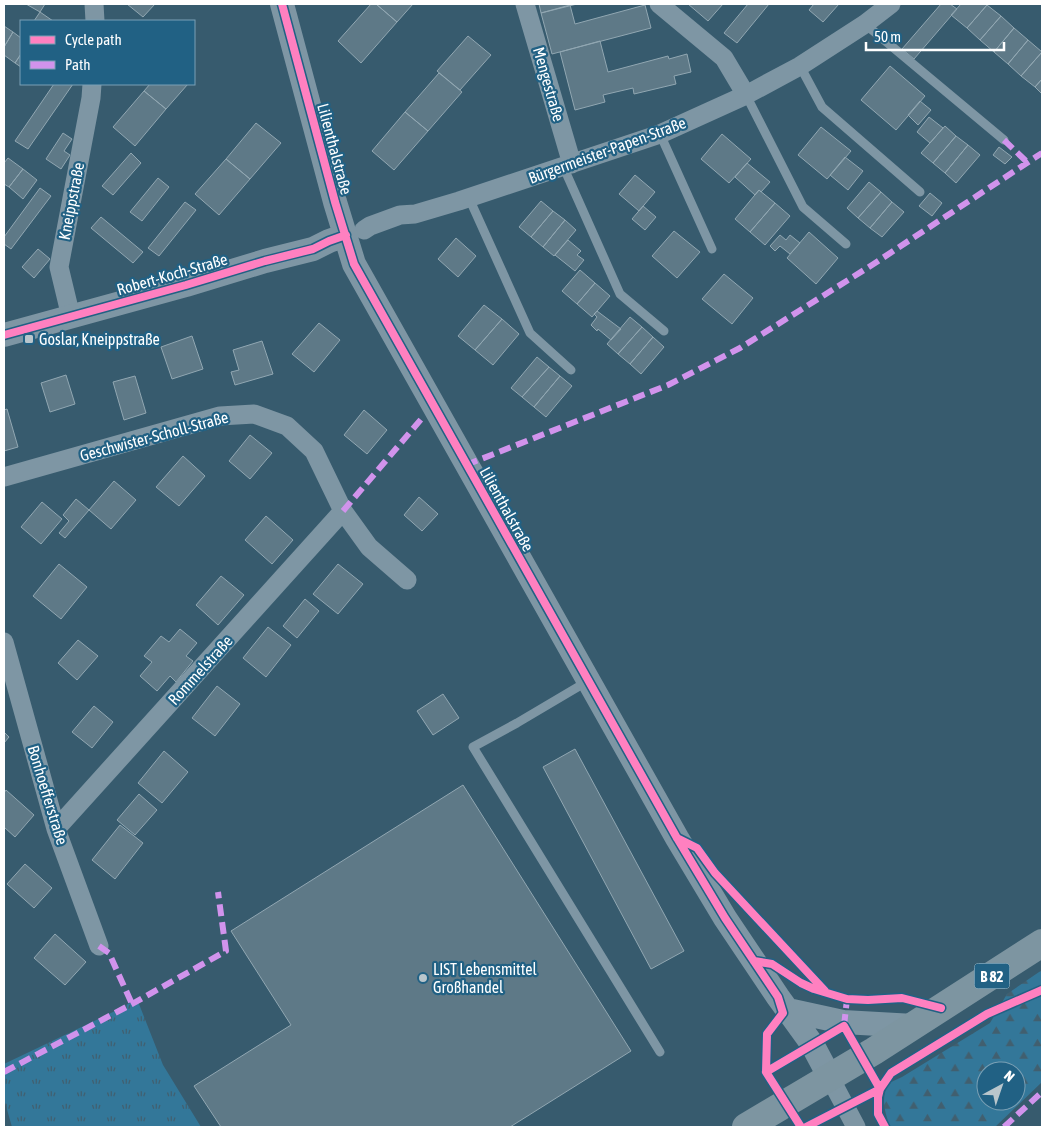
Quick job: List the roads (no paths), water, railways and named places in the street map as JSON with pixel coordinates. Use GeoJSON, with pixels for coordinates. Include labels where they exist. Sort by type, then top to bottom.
{"type":"FeatureCollection","features":[{"type":"Feature","properties":{"kind":"main road","name":"B 82"},"geometry":{"type":"LineString","coordinates":[[746,1127],[914,1026],[1042,943]]}},
{"type":"Feature","properties":{"kind":"street"},"geometry":{"type":"LineString","coordinates":[[94,4],[95,20]]}},
{"type":"Feature","properties":{"kind":"street","name":"Lilienthalstraße"},"geometry":{"type":"LineString","coordinates":[[282,4],[335,202],[354,264],[361,278],[681,846],[725,918],[812,1044],[825,1079]]}},
{"type":"Feature","properties":{"kind":"street","name":"Mengestraße"},"geometry":{"type":"LineString","coordinates":[[525,4],[568,165]]}},
{"type":"Feature","properties":{"kind":"street"},"geometry":{"type":"LineString","coordinates":[[659,4],[724,58],[746,95]]}},
{"type":"Feature","properties":{"kind":"street","name":"Bürgermeister-Papen-Straße"},"geometry":{"type":"LineString","coordinates":[[346,236],[403,222],[415,214],[469,198],[660,134],[746,95],[800,66],[865,24],[891,4]]}},
{"type":"Feature","properties":{"kind":"street","name":"Kneippstraße"},"geometry":{"type":"LineString","coordinates":[[71,317],[59,266],[92,85]]}},
{"type":"Feature","properties":{"kind":"street","name":"Robert-Koch-Straße"},"geometry":{"type":"LineString","coordinates":[[4,335],[186,285],[265,261],[283,250],[319,240],[346,236]]}},
{"type":"Feature","properties":{"kind":"street","name":"Geschwister-Scholl-Straße"},"geometry":{"type":"LineString","coordinates":[[4,477],[220,416],[254,414],[288,426],[314,451],[343,510],[369,547],[407,580]]}},
{"type":"Feature","properties":{"kind":"street","name":"Rommelstraße"},"geometry":{"type":"LineString","coordinates":[[56,829],[343,510]]}},
{"type":"Feature","properties":{"kind":"street","name":"Bonhoefferstraße"},"geometry":{"type":"LineString","coordinates":[[4,642],[56,829],[99,946]]}},
{"type":"Feature","properties":{"kind":"street"},"geometry":{"type":"LineString","coordinates":[[783,1004],[843,1022],[914,1026]]}},
{"type":"Feature","properties":{"kind":"street"},"geometry":{"type":"LineString","coordinates":[[825,1079],[835,1113],[845,1127]]}},
{"type":"Feature","properties":{"kind":"street"},"geometry":{"type":"LineString","coordinates":[[825,1079],[856,1127]]}},
{"type":"Feature","properties":{"kind":"lane"},"geometry":{"type":"LineString","coordinates":[[865,24],[1004,140]]}},
{"type":"Feature","properties":{"kind":"lane"},"geometry":{"type":"LineString","coordinates":[[800,66],[822,107],[920,192]]}},
{"type":"Feature","properties":{"kind":"lane"},"geometry":{"type":"LineString","coordinates":[[746,95],[803,207],[846,244]]}},
{"type":"Feature","properties":{"kind":"lane"},"geometry":{"type":"LineString","coordinates":[[660,134],[712,248]]}},
{"type":"Feature","properties":{"kind":"lane"},"geometry":{"type":"LineString","coordinates":[[568,165],[620,294],[664,331]]}},
{"type":"Feature","properties":{"kind":"lane"},"geometry":{"type":"LineString","coordinates":[[469,198],[530,333],[571,370]]}},
{"type":"Feature","properties":{"kind":"lane"},"geometry":{"type":"LineString","coordinates":[[588,681],[473,747],[660,1052]]}},
{"type":"Feature","properties":{"kind":"place","name":"Goslar, Kneippstraße"},"geometry":{"type":"Point","coordinates":[29,339]}},
{"type":"Feature","properties":{"kind":"place","name":"LIST Lebensmittel Großhandel"},"geometry":{"type":"Point","coordinates":[423,978]}}]}
